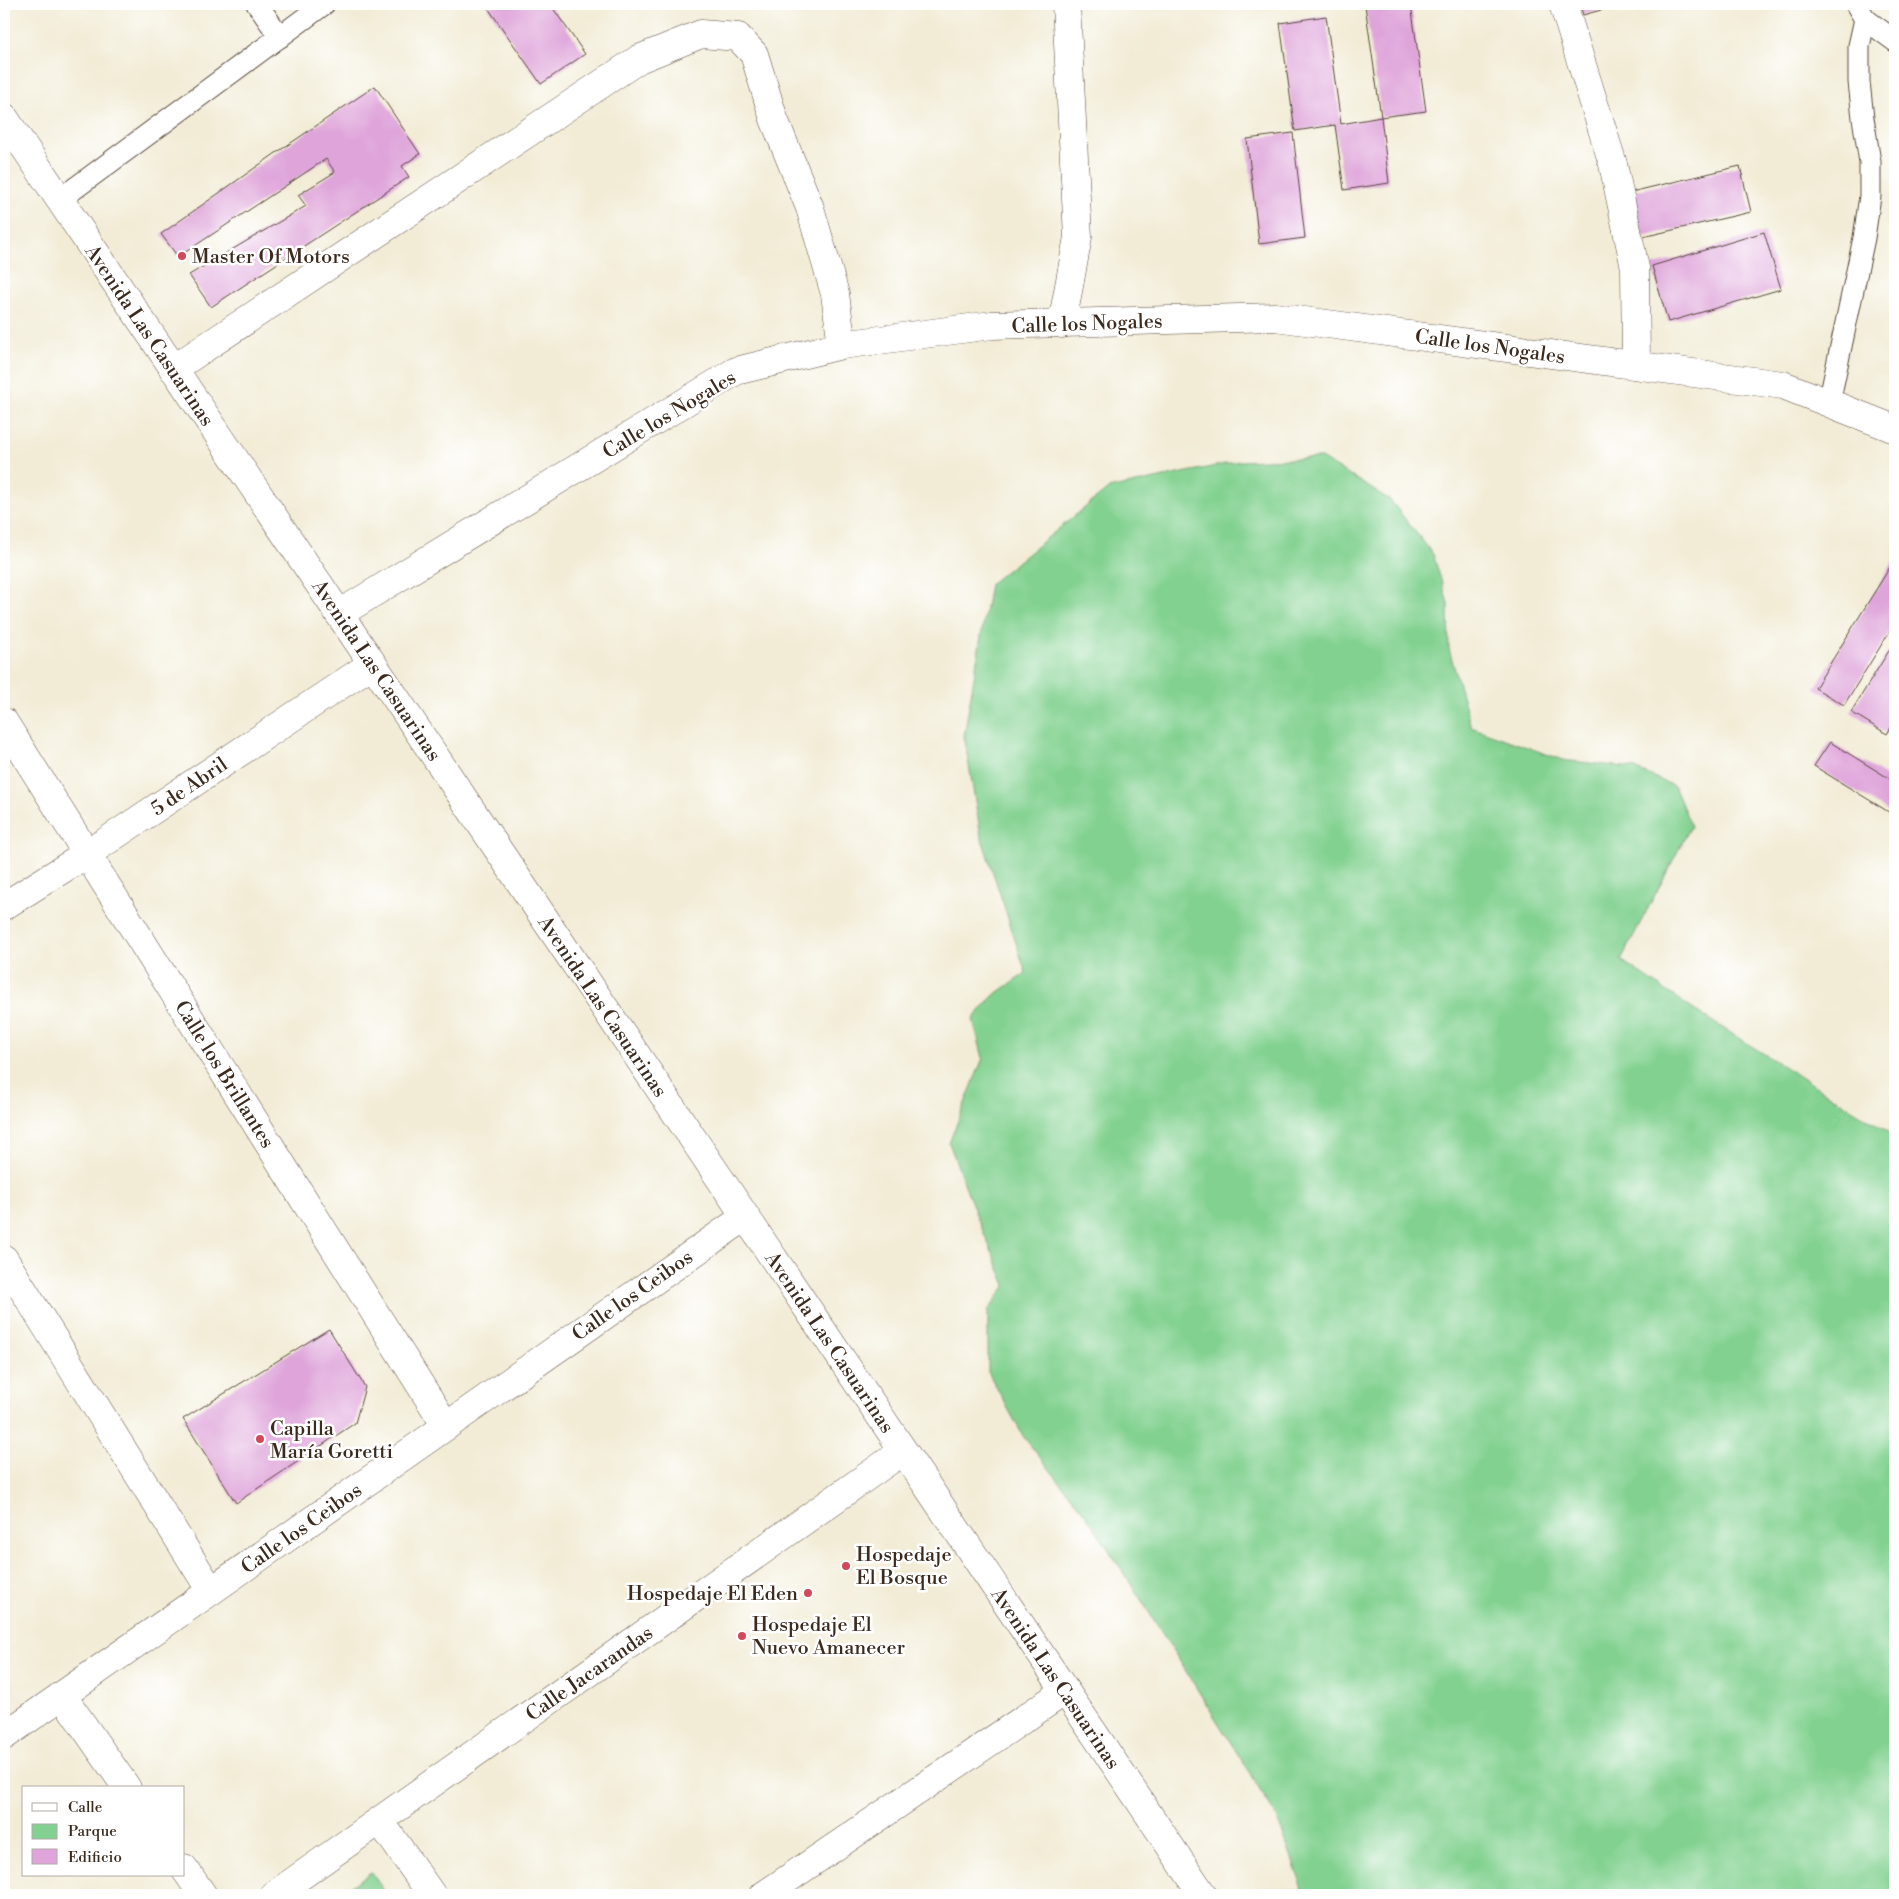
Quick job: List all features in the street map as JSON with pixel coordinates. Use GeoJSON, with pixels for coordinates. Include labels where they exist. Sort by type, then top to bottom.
{"type":"FeatureCollection","features":[{"type":"Feature","properties":{"kind":"street"},"geometry":{"type":"LineString","coordinates":[[1062,324],[1078,237],[1066,4]]}},
{"type":"Feature","properties":{"kind":"street"},"geometry":{"type":"LineString","coordinates":[[1563,4],[1614,164],[1635,268],[1636,365]]}},
{"type":"Feature","properties":{"kind":"street"},"geometry":{"type":"LineString","coordinates":[[174,369],[639,59],[701,34],[738,37],[754,54],[774,119],[812,216],[835,294],[842,345]]}},
{"type":"Feature","properties":{"kind":"street","name":"Avenida Las Casuarinas"},"geometry":{"type":"LineString","coordinates":[[4,118],[1203,1895]]}},
{"type":"Feature","properties":{"kind":"street","name":"Calle los Nogales"},"geometry":{"type":"LineString","coordinates":[[339,614],[736,371],[842,345],[992,326],[1275,317],[1783,385],[1895,429]]}},
{"type":"Feature","properties":{"kind":"street","name":"5 de Abril"},"geometry":{"type":"LineString","coordinates":[[4,906],[87,854],[372,664]]}},
{"type":"Feature","properties":{"kind":"street","name":"Calle los Brillantes"},"geometry":{"type":"LineString","coordinates":[[4,722],[446,1426]]}},
{"type":"Feature","properties":{"kind":"street","name":"Calle los Ceibos"},"geometry":{"type":"LineString","coordinates":[[4,1736],[745,1216]]}},
{"type":"Feature","properties":{"kind":"street"},"geometry":{"type":"LineString","coordinates":[[4,1259],[211,1591]]}},
{"type":"Feature","properties":{"kind":"street","name":"Calle Jacarandas"},"geometry":{"type":"LineString","coordinates":[[274,1895],[903,1452]]}},
{"type":"Feature","properties":{"kind":"street"},"geometry":{"type":"LineString","coordinates":[[764,1895],[1065,1690]]}},
{"type":"Feature","properties":{"kind":"street"},"geometry":{"type":"LineString","coordinates":[[62,1696],[126,1786]]}},
{"type":"Feature","properties":{"kind":"street"},"geometry":{"type":"LineString","coordinates":[[380,1821],[432,1895]]}},
{"type":"Feature","properties":{"kind":"street"},"geometry":{"type":"LineString","coordinates":[[185,1869],[203,1895]]}},
{"type":"Feature","properties":{"kind":"lane"},"geometry":{"type":"LineString","coordinates":[[257,4],[280,37]]}},
{"type":"Feature","properties":{"kind":"lane"},"geometry":{"type":"LineString","coordinates":[[60,200],[324,4]]}},
{"type":"Feature","properties":{"kind":"lane"},"geometry":{"type":"LineString","coordinates":[[1860,12],[1895,41]]}},
{"type":"Feature","properties":{"kind":"lane"},"geometry":{"type":"LineString","coordinates":[[1830,403],[1864,238],[1870,196],[1870,162],[1862,118],[1859,82],[1860,12]]}},
{"type":"Feature","properties":{"kind":"green space"},"geometry":{"type":"Polygon","coordinates":[[[1321,458],[1390,500],[1433,554],[1448,603],[1449,649],[1471,727],[1563,760],[1633,768],[1674,786],[1691,826],[1621,960],[1694,1010],[1895,1136],[1895,1895],[1305,1895],[1276,1815],[1086,1515],[1023,1436],[988,1372],[988,1311],[1006,1285],[977,1217],[949,1143],[983,1058],[973,1019],[993,996],[1026,973],[981,836],[964,736],[990,584],[1108,489],[1239,461],[1321,458]]]}},
{"type":"Feature","properties":{"kind":"green space"},"geometry":{"type":"Polygon","coordinates":[[[371,1872],[387,1895],[338,1895],[371,1872]]]}},
{"type":"Feature","properties":{"kind":"building"},"geometry":{"type":"Polygon","coordinates":[[[494,4],[550,4],[585,54],[541,84],[488,8],[494,4]]]}},
{"type":"Feature","properties":{"kind":"building"},"geometry":{"type":"Polygon","coordinates":[[[1411,4],[1426,111],[1381,117],[1365,5],[1411,4]]]}},
{"type":"Feature","properties":{"kind":"building"},"geometry":{"type":"Polygon","coordinates":[[[1580,4],[1623,4],[1583,15],[1580,4]]]}},
{"type":"Feature","properties":{"kind":"building"},"geometry":{"type":"Polygon","coordinates":[[[1326,16],[1341,124],[1381,117],[1389,183],[1344,190],[1335,125],[1295,131],[1280,23],[1326,16]]]}},
{"type":"Feature","properties":{"kind":"building"},"geometry":{"type":"Polygon","coordinates":[[[375,86],[420,154],[402,166],[409,177],[211,307],[189,275],[306,206],[298,195],[335,172],[326,159],[178,257],[161,234],[375,86]]]}},
{"type":"Feature","properties":{"kind":"building"},"geometry":{"type":"Polygon","coordinates":[[[1293,133],[1305,238],[1259,244],[1247,139],[1293,133]]]}},
{"type":"Feature","properties":{"kind":"building"},"geometry":{"type":"Polygon","coordinates":[[[1740,166],[1751,212],[1638,238],[1627,193],[1740,166]]]}},
{"type":"Feature","properties":{"kind":"building"},"geometry":{"type":"Polygon","coordinates":[[[1764,232],[1781,289],[1668,322],[1652,266],[1764,232]]]}},
{"type":"Feature","properties":{"kind":"building"},"geometry":{"type":"Polygon","coordinates":[[[1895,559],[1895,623],[1844,705],[1815,688],[1895,559]]]}},
{"type":"Feature","properties":{"kind":"building"},"geometry":{"type":"Polygon","coordinates":[[[1895,641],[1895,721],[1887,734],[1851,712],[1895,641]]]}},
{"type":"Feature","properties":{"kind":"building"},"geometry":{"type":"Polygon","coordinates":[[[1830,742],[1895,782],[1895,810],[1892,814],[1814,766],[1830,742]]]}},
{"type":"Feature","properties":{"kind":"building"},"geometry":{"type":"Polygon","coordinates":[[[329,1329],[365,1387],[355,1423],[236,1503],[183,1419],[329,1329]]]}},
{"type":"Feature","properties":{"kind":"place","name":"Master Of Motors"},"geometry":{"type":"Point","coordinates":[182,256]}},
{"type":"Feature","properties":{"kind":"place","name":"Capilla María Goretti"},"geometry":{"type":"Point","coordinates":[260,1439]}},
{"type":"Feature","properties":{"kind":"place","name":"Hospedaje El Bosque"},"geometry":{"type":"Point","coordinates":[846,1566]}},
{"type":"Feature","properties":{"kind":"place","name":"Hospedaje El Eden"},"geometry":{"type":"Point","coordinates":[808,1593]}},
{"type":"Feature","properties":{"kind":"place","name":"Hospedaje El Nuevo Amanecer"},"geometry":{"type":"Point","coordinates":[742,1636]}}]}
